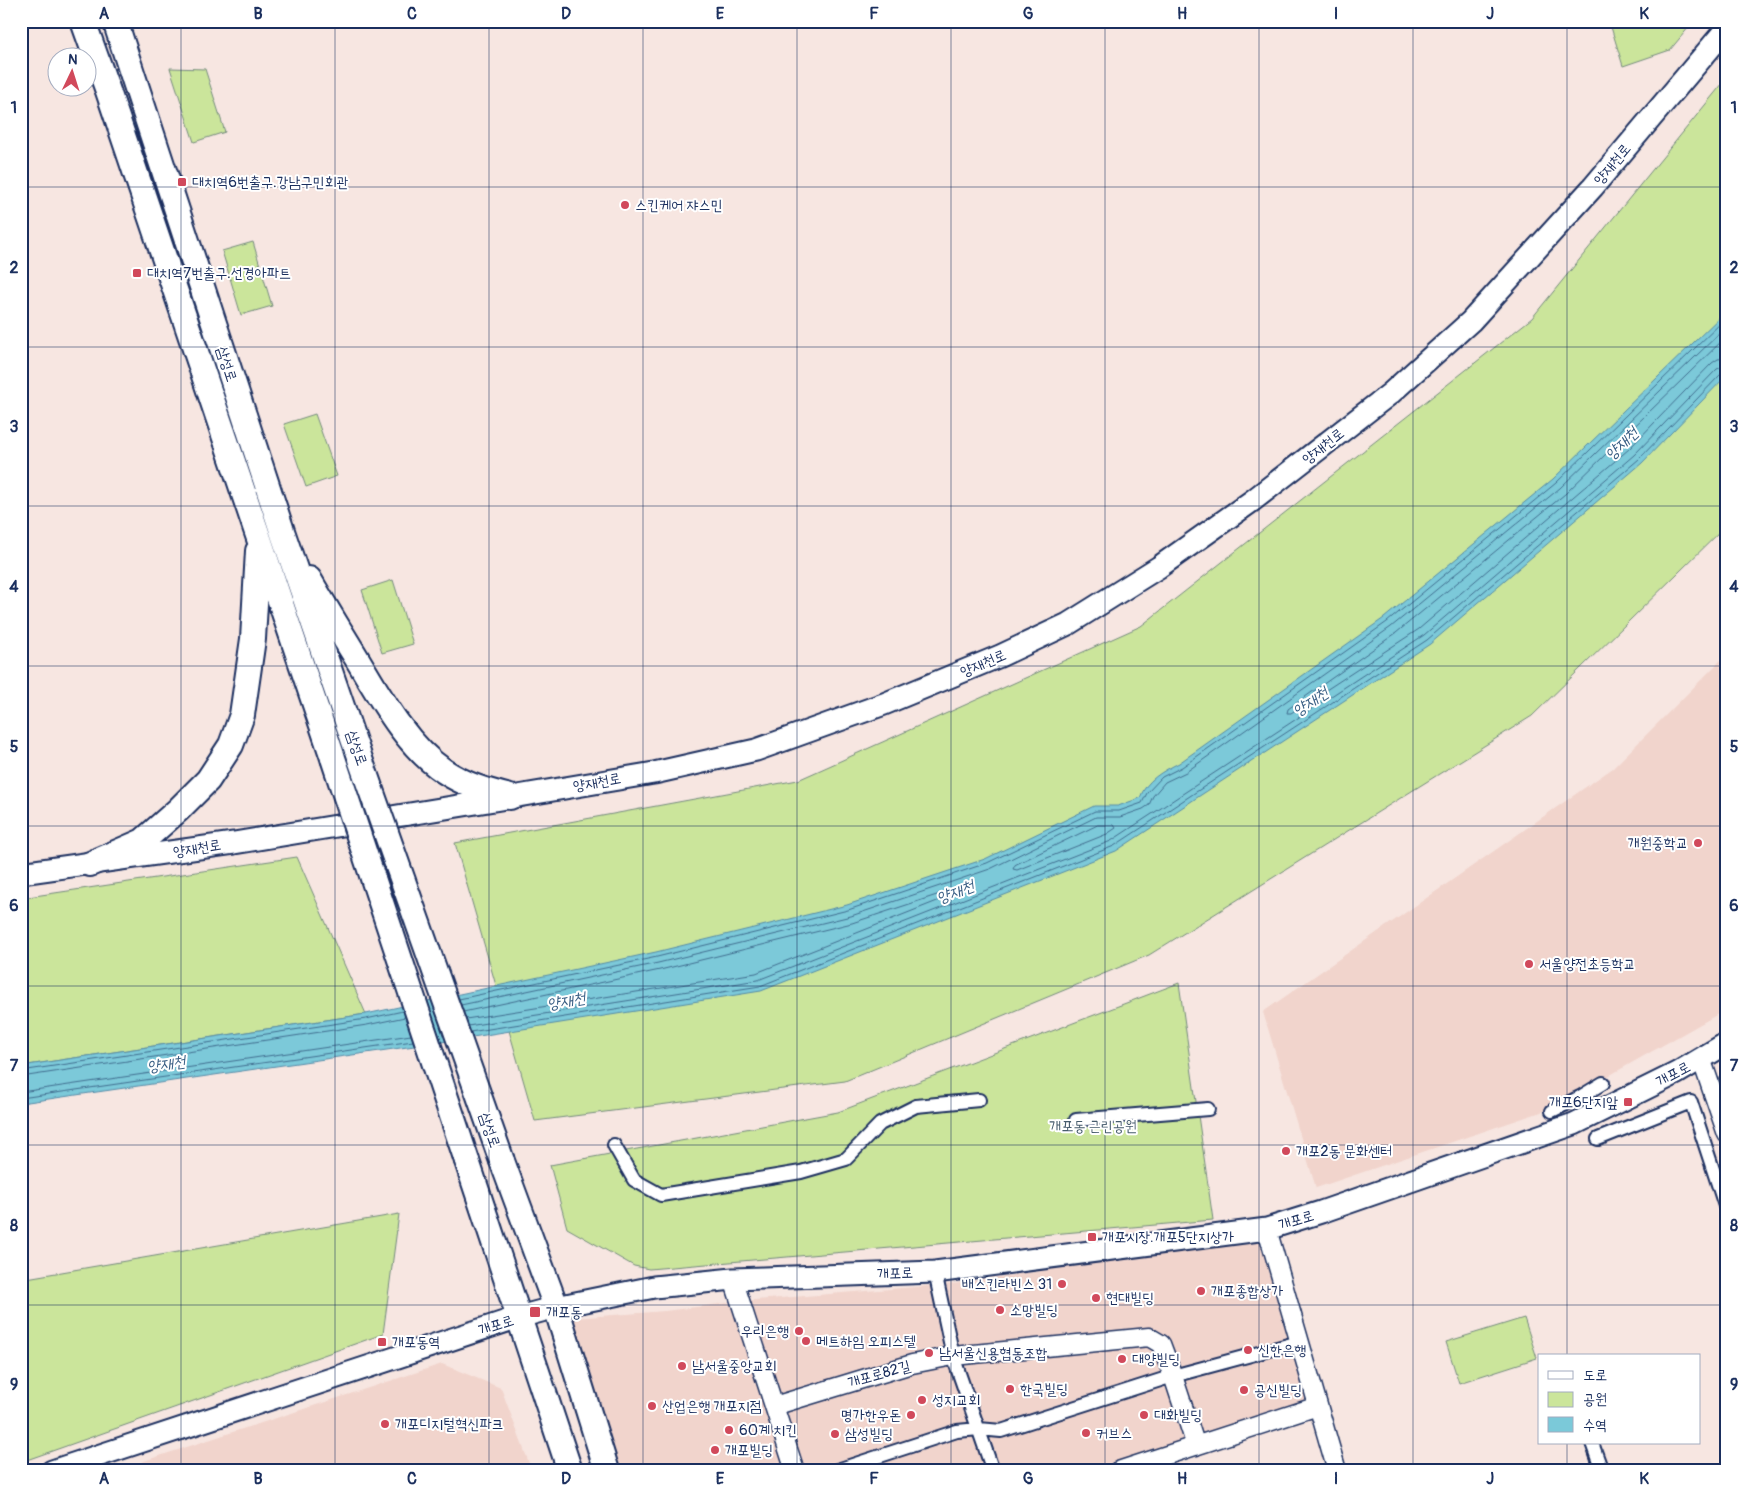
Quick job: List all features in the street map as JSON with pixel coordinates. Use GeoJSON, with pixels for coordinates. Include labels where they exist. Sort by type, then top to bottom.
{"type":"FeatureCollection","features":[{"type":"Feature","properties":{"kind":"main road","name":"삼성로"},"geometry":{"type":"LineString","coordinates":[[83,21],[333,758],[570,1471]]}},
{"type":"Feature","properties":{"kind":"main road","name":"삼성로"},"geometry":{"type":"LineString","coordinates":[[115,21],[283,534],[360,759],[502,1161],[556,1307],[607,1471]]}},
{"type":"Feature","properties":{"kind":"main road"},"geometry":{"type":"LineString","coordinates":[[283,534],[374,687],[420,751],[442,770],[467,785],[486,792],[510,797]]}},
{"type":"Feature","properties":{"kind":"main road"},"geometry":{"type":"LineString","coordinates":[[90,864],[143,841],[208,780],[230,745],[242,715],[253,639],[258,539]]}},
{"type":"Feature","properties":{"kind":"street","name":"양재천로"},"geometry":{"type":"LineString","coordinates":[[21,873],[234,843],[510,797],[654,772],[756,750],[884,704],[1000,656],[1068,624],[1139,582],[1252,501],[1391,393],[1471,320],[1593,188],[1727,28]]}},
{"type":"Feature","properties":{"kind":"street","name":"개포로"},"geometry":{"type":"LineString","coordinates":[[52,1471],[519,1317],[556,1307],[654,1287],[733,1279],[935,1272],[1267,1229],[1574,1124],[1676,1073],[1727,1043]]}},
{"type":"Feature","properties":{"kind":"street"},"geometry":{"type":"LineString","coordinates":[[1701,1058],[1727,1134]]}},
{"type":"Feature","properties":{"kind":"street"},"geometry":{"type":"LineString","coordinates":[[1552,1111],[1603,1083]]}},
{"type":"Feature","properties":{"kind":"street"},"geometry":{"type":"LineString","coordinates":[[614,1145],[634,1180],[661,1195],[810,1169],[846,1159],[880,1124],[916,1106],[979,1100]]}},
{"type":"Feature","properties":{"kind":"street"},"geometry":{"type":"LineString","coordinates":[[1598,1139],[1691,1102],[1727,1212]]}},
{"type":"Feature","properties":{"kind":"street"},"geometry":{"type":"LineString","coordinates":[[1076,1120],[1208,1109]]}},
{"type":"Feature","properties":{"kind":"street"},"geometry":{"type":"LineString","coordinates":[[1267,1229],[1337,1471]]}},
{"type":"Feature","properties":{"kind":"street"},"geometry":{"type":"LineString","coordinates":[[935,1272],[953,1356],[980,1428],[993,1471]]}},
{"type":"Feature","properties":{"kind":"street"},"geometry":{"type":"LineString","coordinates":[[733,1279],[795,1471]]}},
{"type":"Feature","properties":{"kind":"street","name":"개포로82길"},"geometry":{"type":"LineString","coordinates":[[774,1406],[912,1364],[953,1356],[1149,1337],[1161,1344],[1196,1446]]}},
{"type":"Feature","properties":{"kind":"street"},"geometry":{"type":"LineString","coordinates":[[834,1471],[956,1431],[980,1428],[1001,1431],[1173,1376],[1300,1342]]}},
{"type":"Feature","properties":{"kind":"street"},"geometry":{"type":"LineString","coordinates":[[1118,1471],[1318,1406]]}},
{"type":"Feature","properties":{"kind":"street"},"geometry":{"type":"LineString","coordinates":[[1592,1444],[1602,1471]]}},
{"type":"Feature","properties":{"kind":"shaded area","name":"서울양전초등학교"},"geometry":{"type":"Polygon","coordinates":[[[1727,654],[1727,1009],[1550,1109],[1316,1188],[1263,1012],[1613,768],[1727,654]]]}},
{"type":"Feature","properties":{"kind":"shaded area"},"geometry":{"type":"Polygon","coordinates":[[[1265,1238],[1313,1406],[1100,1471],[615,1471],[562,1319],[665,1311],[743,1301],[952,1284],[1265,1238]]]}},
{"type":"Feature","properties":{"kind":"shaded area","name":"개포디지털혁신파크"},"geometry":{"type":"Polygon","coordinates":[[[442,1364],[501,1388],[532,1471],[120,1471],[147,1460],[442,1364]]]}},
{"type":"Feature","properties":{"kind":"green space"},"geometry":{"type":"Polygon","coordinates":[[[1628,21],[1694,21],[1670,50],[1623,66],[1611,27],[1628,21]]]}},
{"type":"Feature","properties":{"kind":"green space"},"geometry":{"type":"Polygon","coordinates":[[[170,68],[205,69],[225,132],[194,142],[170,68]]]}},
{"type":"Feature","properties":{"kind":"green space"},"geometry":{"type":"Polygon","coordinates":[[[1727,78],[1727,525],[1532,716],[1149,955],[845,1081],[535,1121],[455,843],[798,780],[1141,626],[1532,318],[1727,78]]]}},
{"type":"Feature","properties":{"kind":"green space"},"geometry":{"type":"Polygon","coordinates":[[[253,242],[272,306],[241,315],[222,251],[253,242]]]}},
{"type":"Feature","properties":{"kind":"green space"},"geometry":{"type":"Polygon","coordinates":[[[315,414],[337,476],[306,487],[284,424],[315,414]]]}},
{"type":"Feature","properties":{"kind":"green space"},"geometry":{"type":"Polygon","coordinates":[[[393,580],[413,644],[382,653],[362,590],[393,580]]]}},
{"type":"Feature","properties":{"kind":"green space"},"geometry":{"type":"Polygon","coordinates":[[[297,857],[366,1014],[21,1066],[21,898],[297,857]]]}},
{"type":"Feature","properties":{"kind":"green space","name":"개포동 근린공원"},"geometry":{"type":"Polygon","coordinates":[[[1179,983],[1213,1220],[649,1269],[634,1266],[567,1228],[550,1165],[838,1112],[1179,983]]]}},
{"type":"Feature","properties":{"kind":"green space"},"geometry":{"type":"Polygon","coordinates":[[[399,1214],[383,1334],[21,1462],[21,1279],[399,1214]]]}},
{"type":"Feature","properties":{"kind":"green space"},"geometry":{"type":"Polygon","coordinates":[[[1524,1318],[1537,1358],[1459,1383],[1446,1342],[1524,1318]]]}},
{"type":"Feature","properties":{"kind":"water","name":"양재천"},"geometry":{"type":"Polygon","coordinates":[[[1727,310],[1727,375],[1642,463],[1430,644],[1116,851],[761,991],[435,1043],[21,1103],[21,1066],[366,1014],[656,952],[847,905],[985,859],[1094,806],[1118,806],[1140,798],[1146,786],[1156,777],[1179,763],[1384,618],[1553,479],[1727,310]]]}},
{"type":"Feature","properties":{"kind":"place","name":"대치역6번출구.강남구민회관"},"geometry":{"type":"Point","coordinates":[182,182]}},
{"type":"Feature","properties":{"kind":"place","name":"스킨케어 쟈스민"},"geometry":{"type":"Point","coordinates":[625,205]}},
{"type":"Feature","properties":{"kind":"place","name":"대치역7번출구.선경아파트"},"geometry":{"type":"Point","coordinates":[137,273]}},
{"type":"Feature","properties":{"kind":"place","name":"개원중학교"},"geometry":{"type":"Point","coordinates":[1698,843]}},
{"type":"Feature","properties":{"kind":"place","name":"서울양전초등학교"},"geometry":{"type":"Point","coordinates":[1529,964]}},
{"type":"Feature","properties":{"kind":"place","name":"개포6단지앞"},"geometry":{"type":"Point","coordinates":[1628,1102]}},
{"type":"Feature","properties":{"kind":"place","name":"개포2동 문화센터"},"geometry":{"type":"Point","coordinates":[1286,1151]}},
{"type":"Feature","properties":{"kind":"place","name":"개포시장.개포5단지상가"},"geometry":{"type":"Point","coordinates":[1092,1237]}},
{"type":"Feature","properties":{"kind":"place","name":"배스킨라빈스 31"},"geometry":{"type":"Point","coordinates":[1062,1284]}},
{"type":"Feature","properties":{"kind":"place","name":"개포종합상가"},"geometry":{"type":"Point","coordinates":[1201,1291]}},
{"type":"Feature","properties":{"kind":"place","name":"현대빌딩"},"geometry":{"type":"Point","coordinates":[1096,1298]}},
{"type":"Feature","properties":{"kind":"place","name":"소망빌딩"},"geometry":{"type":"Point","coordinates":[1000,1310]}},
{"type":"Feature","properties":{"kind":"place","name":"개포동"},"geometry":{"type":"Point","coordinates":[535,1312]}},
{"type":"Feature","properties":{"kind":"place","name":"우리은행"},"geometry":{"type":"Point","coordinates":[799,1331]}},
{"type":"Feature","properties":{"kind":"place","name":"메트하임 오피스텔"},"geometry":{"type":"Point","coordinates":[806,1341]}},
{"type":"Feature","properties":{"kind":"place","name":"개포동역"},"geometry":{"type":"Point","coordinates":[382,1342]}},
{"type":"Feature","properties":{"kind":"place","name":"신한은행"},"geometry":{"type":"Point","coordinates":[1248,1350]}},
{"type":"Feature","properties":{"kind":"place","name":"남서울신용협동조합"},"geometry":{"type":"Point","coordinates":[929,1353]}},
{"type":"Feature","properties":{"kind":"place","name":"대양빌딩"},"geometry":{"type":"Point","coordinates":[1122,1359]}},
{"type":"Feature","properties":{"kind":"place","name":"남서울중앙교회"},"geometry":{"type":"Point","coordinates":[682,1366]}},
{"type":"Feature","properties":{"kind":"place","name":"한국빌딩"},"geometry":{"type":"Point","coordinates":[1010,1389]}},
{"type":"Feature","properties":{"kind":"place","name":"공신빌딩"},"geometry":{"type":"Point","coordinates":[1244,1390]}},
{"type":"Feature","properties":{"kind":"place","name":"성지교회"},"geometry":{"type":"Point","coordinates":[922,1400]}},
{"type":"Feature","properties":{"kind":"place","name":"산업은행 개포지점"},"geometry":{"type":"Point","coordinates":[652,1406]}},
{"type":"Feature","properties":{"kind":"place","name":"명가한우돈"},"geometry":{"type":"Point","coordinates":[911,1415]}},
{"type":"Feature","properties":{"kind":"place","name":"대화빌딩"},"geometry":{"type":"Point","coordinates":[1144,1415]}},
{"type":"Feature","properties":{"kind":"place","name":"개포디지털혁신파크"},"geometry":{"type":"Point","coordinates":[385,1424]}},
{"type":"Feature","properties":{"kind":"place","name":"60계 치킨"},"geometry":{"type":"Point","coordinates":[729,1430]}},
{"type":"Feature","properties":{"kind":"place","name":"커브스"},"geometry":{"type":"Point","coordinates":[1086,1433]}},
{"type":"Feature","properties":{"kind":"place","name":"삼성빌딩"},"geometry":{"type":"Point","coordinates":[835,1434]}},
{"type":"Feature","properties":{"kind":"place","name":"개포빌딩"},"geometry":{"type":"Point","coordinates":[715,1450]}}]}
